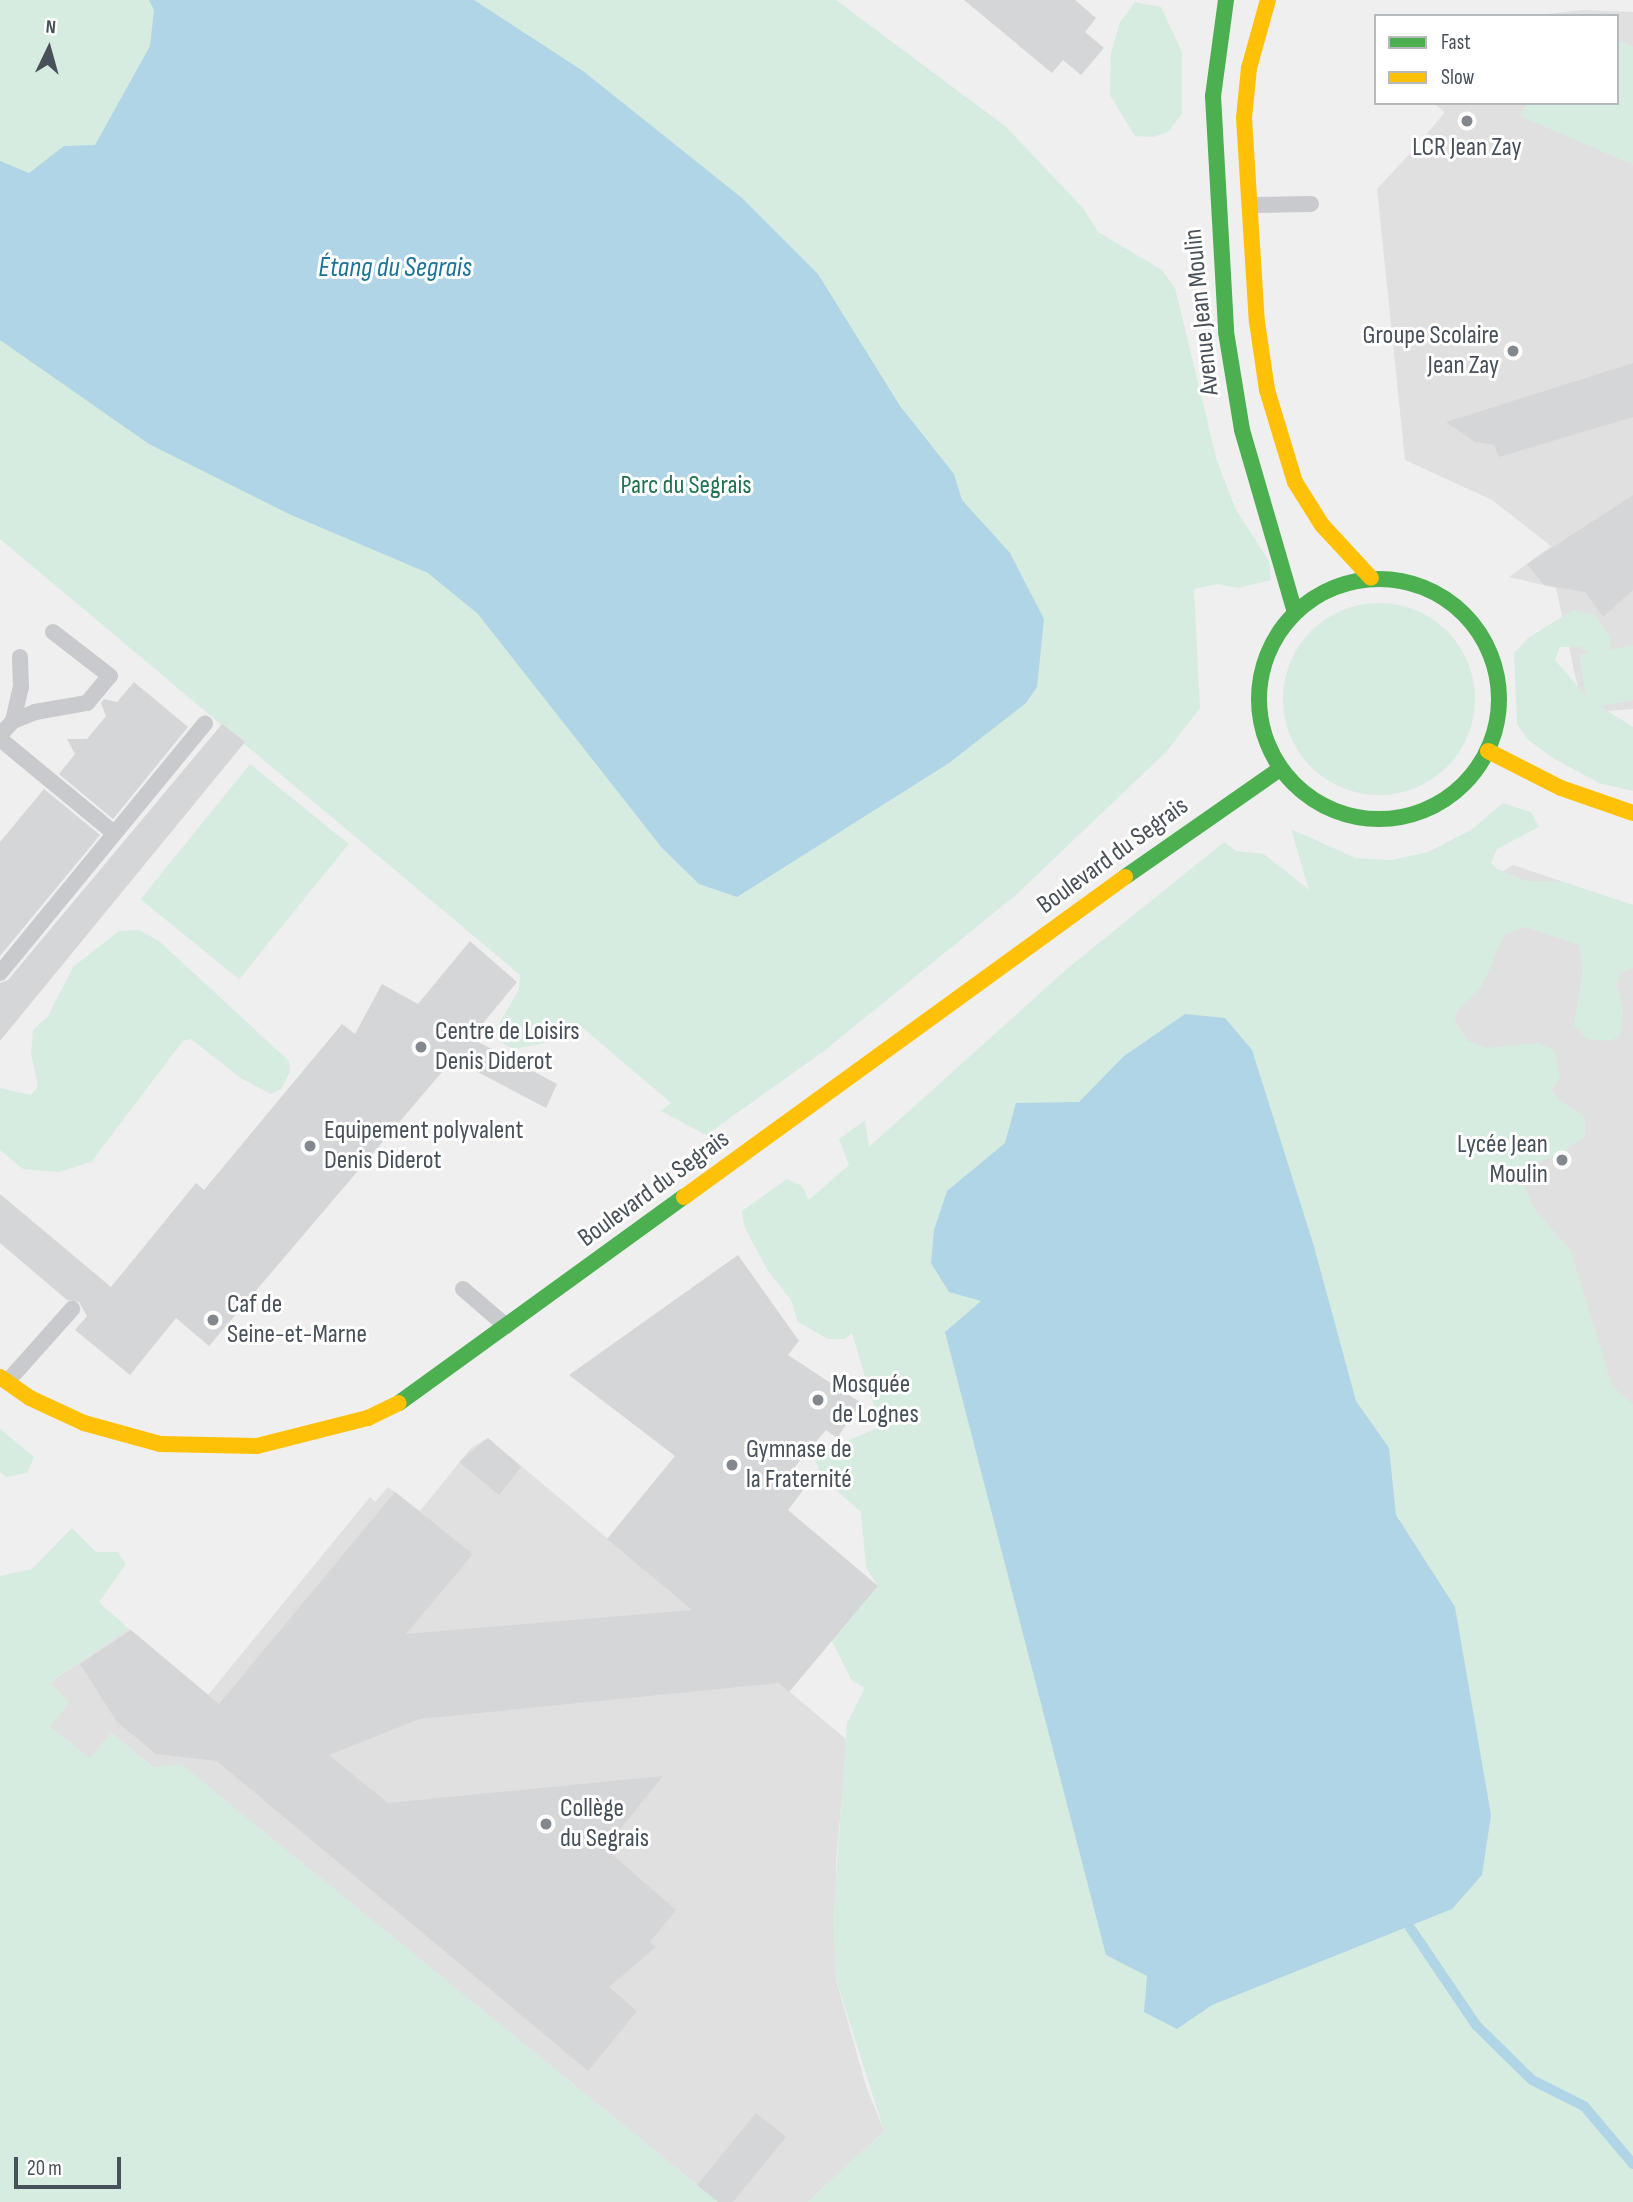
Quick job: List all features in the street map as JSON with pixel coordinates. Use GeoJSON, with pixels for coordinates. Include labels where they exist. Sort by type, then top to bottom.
{"type":"FeatureCollection","features":[{"type":"Feature","properties":{"kind":"street","name":"Avenue Jean Moulin"},"geometry":{"type":"LineString","coordinates":[[1226,0],[1213,96],[1226,331],[1242,430],[1295,612]]}},
{"type":"Feature","properties":{"kind":"street","name":"Avenue Jean Moulin"},"geometry":{"type":"LineString","coordinates":[[1268,0],[1249,68],[1244,118],[1257,322],[1281,447],[1322,525],[1371,578]]}},
{"type":"Feature","properties":{"kind":"street"},"geometry":{"type":"LineString","coordinates":[[1371,578],[1420,585],[1463,611],[1491,653],[1500,702],[1488,751],[1464,785],[1430,809],[1390,819],[1348,816],[1310,798],[1280,769],[1262,730],[1259,687],[1270,646],[1295,612],[1330,589],[1371,578]]}},
{"type":"Feature","properties":{"kind":"street"},"geometry":{"type":"LineString","coordinates":[[1488,751],[1561,788],[1633,813]]}},
{"type":"Feature","properties":{"kind":"street","name":"Boulevard du Segrais"},"geometry":{"type":"LineString","coordinates":[[4,1380],[41,1403],[126,1437],[205,1448],[257,1446],[368,1418],[404,1400],[1232,799],[1280,769]]}},
{"type":"Feature","properties":{"kind":"lane"},"geometry":{"type":"LineString","coordinates":[[1248,205],[1311,204]]}},
{"type":"Feature","properties":{"kind":"lane"},"geometry":{"type":"LineString","coordinates":[[13,721],[59,706],[88,703],[110,676],[53,632]]}},
{"type":"Feature","properties":{"kind":"lane"},"geometry":{"type":"LineString","coordinates":[[20,657],[21,687],[13,721],[0,737],[114,833]]}},
{"type":"Feature","properties":{"kind":"lane"},"geometry":{"type":"LineString","coordinates":[[0,973],[205,723]]}},
{"type":"Feature","properties":{"kind":"lane"},"geometry":{"type":"LineString","coordinates":[[463,1289],[507,1326]]}},
{"type":"Feature","properties":{"kind":"lane"},"geometry":{"type":"LineString","coordinates":[[4,1380],[72,1309]]}},
{"type":"Feature","properties":{"kind":"shaded area","name":"Groupe Scolaire Jean Zay"},"geometry":{"type":"Polygon","coordinates":[[[1583,10],[1633,12],[1633,709],[1583,711],[1556,588],[1509,577],[1551,546],[1492,500],[1405,460],[1377,189],[1415,148],[1422,154],[1433,141],[1426,135],[1445,112],[1436,105],[1619,105],[1619,14],[1547,14],[1583,10]]]}},
{"type":"Feature","properties":{"kind":"shaded area","name":"Lycée Jean Moulin"},"geometry":{"type":"Polygon","coordinates":[[[1513,865],[1633,905],[1633,1465],[1396,940],[1513,865]]]}},
{"type":"Feature","properties":{"kind":"shaded area","name":"Collège du Segrais"},"geometry":{"type":"Polygon","coordinates":[[[488,1438],[847,1740],[836,1862],[835,1976],[866,2086],[884,2131],[808,2202],[718,2202],[282,1847],[153,1767],[111,1733],[90,1759],[50,1727],[49,1683],[129,1629],[208,1695],[370,1497],[375,1502],[388,1487],[420,1511],[471,1448],[488,1438]]]}},
{"type":"Feature","properties":{"kind":"green space","name":"Parc du Segrais"},"geometry":{"type":"Polygon","coordinates":[[[0,0],[836,0],[1005,126],[1083,208],[1098,232],[1162,270],[1175,288],[1217,461],[1236,510],[1269,561],[1271,580],[1238,588],[1218,584],[1194,589],[1200,708],[1166,752],[1017,894],[824,1051],[706,1135],[661,1111],[671,1103],[577,1023],[550,1042],[514,1049],[500,1042],[496,1029],[519,989],[520,975],[0,539],[0,0]]]}},
{"type":"Feature","properties":{"kind":"green space"},"geometry":{"type":"Polygon","coordinates":[[[1135,2],[1161,7],[1182,52],[1182,114],[1168,132],[1153,137],[1135,136],[1110,95],[1111,53],[1120,22],[1135,2]]]}},
{"type":"Feature","properties":{"kind":"green space"},"geometry":{"type":"Polygon","coordinates":[[[1619,41],[1633,47],[1633,165],[1520,116],[1525,105],[1619,105],[1619,41]]]}},
{"type":"Feature","properties":{"kind":"green space"},"geometry":{"type":"Polygon","coordinates":[[[1379,603],[1416,610],[1447,631],[1468,662],[1475,699],[1468,736],[1447,767],[1416,788],[1379,795],[1342,788],[1311,767],[1290,736],[1283,699],[1290,662],[1311,631],[1342,610],[1379,603]]]}},
{"type":"Feature","properties":{"kind":"green space"},"geometry":{"type":"Polygon","coordinates":[[[1573,610],[1595,615],[1610,636],[1610,650],[1633,645],[1633,700],[1600,706],[1633,727],[1633,791],[1599,783],[1553,758],[1528,740],[1517,724],[1514,653],[1528,638],[1573,610]],[[1560,647],[1555,660],[1586,696],[1579,655],[1588,653],[1581,647],[1560,647]]]}},
{"type":"Feature","properties":{"kind":"green space"},"geometry":{"type":"Polygon","coordinates":[[[250,764],[349,844],[239,979],[140,899],[250,764]]]}},
{"type":"Feature","properties":{"kind":"green space"},"geometry":{"type":"Polygon","coordinates":[[[1503,803],[1531,812],[1539,827],[1497,849],[1491,863],[1497,869],[1526,881],[1563,882],[1633,905],[1633,968],[1620,973],[1617,985],[1623,1010],[1621,1035],[1610,1041],[1588,1039],[1574,1025],[1583,969],[1579,945],[1526,927],[1504,935],[1482,986],[1458,1010],[1455,1022],[1468,1041],[1486,1048],[1538,1043],[1555,1051],[1560,1078],[1552,1090],[1560,1101],[1585,1117],[1585,1137],[1558,1155],[1525,1167],[1524,1184],[1533,1207],[1571,1251],[1612,1386],[1633,1404],[1633,2202],[808,2202],[884,2131],[835,1976],[833,1919],[847,1723],[865,1688],[852,1681],[832,1641],[878,1586],[866,1567],[861,1512],[822,1478],[816,1462],[820,1452],[880,1427],[852,1333],[845,1339],[828,1339],[798,1322],[791,1300],[768,1271],[744,1226],[742,1211],[787,1179],[802,1186],[809,1200],[849,1165],[839,1139],[865,1120],[869,1147],[1068,968],[1224,842],[1236,851],[1264,854],[1309,890],[1291,829],[1356,858],[1392,860],[1428,852],[1471,830],[1503,803]]]}},
{"type":"Feature","properties":{"kind":"green space"},"geometry":{"type":"Polygon","coordinates":[[[139,930],[159,941],[289,1061],[290,1072],[281,1089],[271,1094],[242,1079],[191,1039],[183,1041],[91,1162],[59,1172],[23,1169],[0,1150],[0,1088],[31,1095],[38,1086],[31,1054],[33,1030],[48,1016],[73,967],[119,931],[139,930]]]}},
{"type":"Feature","properties":{"kind":"green space"},"geometry":{"type":"Polygon","coordinates":[[[0,1429],[34,1457],[27,1473],[6,1477],[0,1472],[0,1429]]]}},
{"type":"Feature","properties":{"kind":"green space"},"geometry":{"type":"Polygon","coordinates":[[[72,1528],[96,1552],[118,1552],[126,1564],[99,1602],[129,1629],[50,1682],[69,1703],[50,1727],[90,1758],[111,1733],[153,1767],[181,1764],[718,2202],[0,2202],[0,1576],[32,1569],[72,1528]]]}},
{"type":"Feature","properties":{"kind":"water","name":"Étang du Segrais"},"geometry":{"type":"Polygon","coordinates":[[[149,0],[474,0],[583,71],[742,198],[818,274],[900,406],[954,474],[962,500],[1010,553],[1044,619],[1037,687],[1026,703],[949,763],[737,897],[699,884],[662,848],[478,614],[428,573],[289,514],[149,444],[0,340],[0,161],[29,173],[64,146],[95,145],[150,46],[154,10],[149,0]]]}},
{"type":"Feature","properties":{"kind":"water"},"geometry":{"type":"Polygon","coordinates":[[[1185,1014],[1225,1018],[1252,1050],[1313,1243],[1356,1401],[1389,1448],[1396,1515],[1455,1607],[1491,1815],[1482,1875],[1452,1909],[1212,2005],[1177,2029],[1144,2012],[1147,1976],[1106,1955],[945,1332],[981,1301],[949,1292],[931,1263],[934,1230],[947,1191],[1005,1143],[1016,1103],[1079,1102],[1124,1056],[1185,1014]]]}},
{"type":"Feature","properties":{"kind":"building"},"geometry":{"type":"Polygon","coordinates":[[[964,0],[1075,0],[1096,18],[1085,32],[1104,48],[1081,75],[1063,60],[1052,73],[964,0]]]}},
{"type":"Feature","properties":{"kind":"building"},"geometry":{"type":"Polygon","coordinates":[[[1633,363],[1633,417],[1499,457],[1494,445],[1475,442],[1446,422],[1633,363]]]}},
{"type":"Feature","properties":{"kind":"building"},"geometry":{"type":"Polygon","coordinates":[[[1633,495],[1633,590],[1603,617],[1585,592],[1544,585],[1527,564],[1633,495]]]}},
{"type":"Feature","properties":{"kind":"building"},"geometry":{"type":"Polygon","coordinates":[[[134,682],[188,727],[113,819],[59,774],[75,754],[67,739],[87,739],[106,716],[101,703],[104,699],[117,702],[134,682]]]}},
{"type":"Feature","properties":{"kind":"building"},"geometry":{"type":"Polygon","coordinates":[[[222,724],[245,742],[0,1041],[0,983],[8,980],[222,724]]]}},
{"type":"Feature","properties":{"kind":"building"},"geometry":{"type":"Polygon","coordinates":[[[44,789],[100,835],[0,956],[0,842],[44,789]]]}},
{"type":"Feature","properties":{"kind":"building","name":"Equipement polyvalent Denis Diderot"},"geometry":{"type":"Polygon","coordinates":[[[470,941],[517,982],[471,1038],[557,1084],[546,1108],[453,1059],[209,1346],[176,1318],[130,1375],[75,1330],[87,1316],[79,1302],[67,1300],[0,1243],[0,1194],[111,1287],[196,1183],[204,1190],[342,1024],[355,1034],[382,984],[418,1004],[470,941]]]}},
{"type":"Feature","properties":{"kind":"building"},"geometry":{"type":"Polygon","coordinates":[[[738,1255],[799,1341],[788,1355],[861,1403],[837,1438],[826,1430],[788,1475],[804,1489],[788,1510],[878,1586],[789,1692],[779,1683],[419,1719],[329,1755],[388,1803],[663,1776],[605,1848],[676,1910],[650,1942],[656,1947],[609,1987],[637,2011],[588,2071],[217,1761],[156,1754],[117,1722],[80,1664],[131,1630],[219,1704],[395,1492],[473,1554],[406,1634],[692,1610],[607,1539],[675,1456],[569,1375],[738,1255]]]}},
{"type":"Feature","properties":{"kind":"building"},"geometry":{"type":"Polygon","coordinates":[[[488,1438],[521,1467],[499,1495],[459,1462],[488,1438]]]}},
{"type":"Feature","properties":{"kind":"building"},"geometry":{"type":"Polygon","coordinates":[[[756,2113],[786,2137],[733,2202],[718,2202],[697,2185],[756,2113]]]}},
{"type":"Feature","properties":{"kind":"waterway"},"geometry":{"type":"LineString","coordinates":[[1409,1926],[1476,2025],[1532,2080],[1584,2106],[1633,2164]]}},
{"type":"Feature","properties":{"kind":"traffic: fast"},"geometry":{"type":"LineString","coordinates":[[1226,0],[1213,96],[1226,332],[1242,430],[1295,612]]}},
{"type":"Feature","properties":{"kind":"traffic: fast"},"geometry":{"type":"LineString","coordinates":[[1379,579],[1425,589],[1464,614],[1489,653],[1499,699],[1489,745],[1464,784],[1425,809],[1379,819],[1333,809],[1294,784],[1269,745],[1259,699],[1269,653],[1294,614],[1333,589],[1379,579]]}},
{"type":"Feature","properties":{"kind":"traffic: fast"},"geometry":{"type":"LineString","coordinates":[[1125,877],[1280,769]]}},
{"type":"Feature","properties":{"kind":"traffic: fast"},"geometry":{"type":"LineString","coordinates":[[399,1403],[684,1197]]}},
{"type":"Feature","properties":{"kind":"traffic: slow"},"geometry":{"type":"LineString","coordinates":[[1268,0],[1249,68],[1244,118],[1257,322],[1267,390],[1295,482],[1322,525],[1371,578]]}},
{"type":"Feature","properties":{"kind":"traffic: slow"},"geometry":{"type":"LineString","coordinates":[[1488,751],[1561,788],[1633,813]]}},
{"type":"Feature","properties":{"kind":"traffic: slow"},"geometry":{"type":"LineString","coordinates":[[684,1197],[1125,877]]}},
{"type":"Feature","properties":{"kind":"traffic: slow"},"geometry":{"type":"LineString","coordinates":[[0,1377],[30,1398],[84,1423],[160,1444],[257,1446],[368,1418],[399,1403]]}},
{"type":"Feature","properties":{"kind":"place","name":"LCR Jean Zay"},"geometry":{"type":"Point","coordinates":[1467,121]}},
{"type":"Feature","properties":{"kind":"place","name":"Groupe Scolaire Jean Zay"},"geometry":{"type":"Point","coordinates":[1513,351]}},
{"type":"Feature","properties":{"kind":"place","name":"Centre de Loisirs Denis Diderot"},"geometry":{"type":"Point","coordinates":[421,1047]}},
{"type":"Feature","properties":{"kind":"place","name":"Equipement polyvalent Denis Diderot"},"geometry":{"type":"Point","coordinates":[310,1146]}},
{"type":"Feature","properties":{"kind":"place","name":"Lycée Jean Moulin"},"geometry":{"type":"Point","coordinates":[1562,1160]}},
{"type":"Feature","properties":{"kind":"place","name":"Caf de Seine-et-Marne"},"geometry":{"type":"Point","coordinates":[213,1320]}},
{"type":"Feature","properties":{"kind":"place","name":"Mosquée de Lognes"},"geometry":{"type":"Point","coordinates":[818,1400]}},
{"type":"Feature","properties":{"kind":"place","name":"Gymnase de la Fraternité"},"geometry":{"type":"Point","coordinates":[732,1465]}},
{"type":"Feature","properties":{"kind":"place","name":"Collège du Segrais"},"geometry":{"type":"Point","coordinates":[546,1824]}}]}
